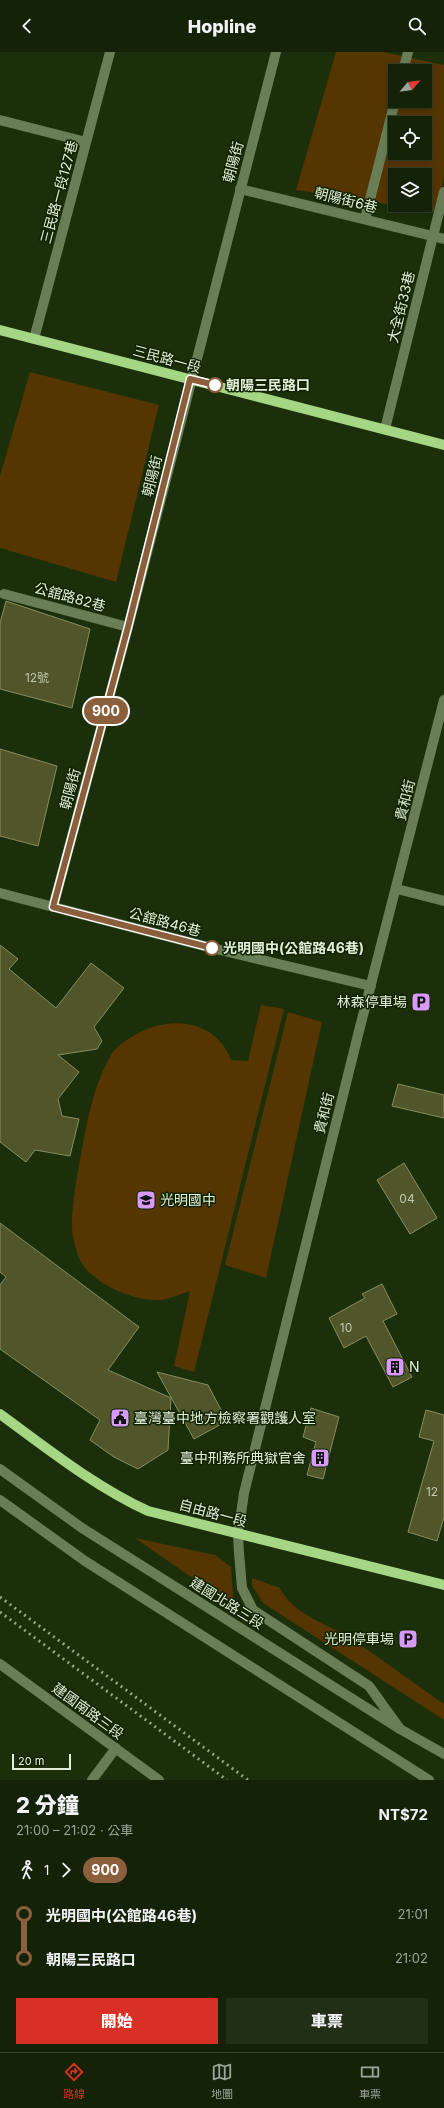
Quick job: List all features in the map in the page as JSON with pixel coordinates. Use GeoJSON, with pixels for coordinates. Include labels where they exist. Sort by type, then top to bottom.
{"type":"FeatureCollection","features":[{"type":"Feature","properties":{"kind":"main road","name":"三民路一段"},"geometry":{"type":"LineString","coordinates":[[0,330],[444,445]]}},
{"type":"Feature","properties":{"kind":"main road","name":"自由路一段"},"geometry":{"type":"LineString","coordinates":[[0,1414],[118,1497],[148,1510],[238,1535],[444,1585]]}},
{"type":"Feature","properties":{"kind":"street","name":"三民路一段127巷"},"geometry":{"type":"LineString","coordinates":[[34,339],[110,52]]}},
{"type":"Feature","properties":{"kind":"street","name":"朝陽街"},"geometry":{"type":"LineString","coordinates":[[53,907],[128,627],[190,379],[276,52]]}},
{"type":"Feature","properties":{"kind":"street"},"geometry":{"type":"LineString","coordinates":[[405,64],[408,52]]}},
{"type":"Feature","properties":{"kind":"street"},"geometry":{"type":"LineString","coordinates":[[365,219],[393,108]]}},
{"type":"Feature","properties":{"kind":"street"},"geometry":{"type":"LineString","coordinates":[[0,120],[86,142]]}},
{"type":"Feature","properties":{"kind":"street","name":"朝陽街6巷"},"geometry":{"type":"LineString","coordinates":[[240,189],[444,239]]}},
{"type":"Feature","properties":{"kind":"street","name":"大全街33巷"},"geometry":{"type":"LineString","coordinates":[[385,429],[444,192]]}},
{"type":"Feature","properties":{"kind":"street","name":"公舘路82巷"},"geometry":{"type":"LineString","coordinates":[[4,594],[128,627]]}},
{"type":"Feature","properties":{"kind":"street","name":"貴和街"},"geometry":{"type":"LineString","coordinates":[[400,1729],[369,1686],[253,1610],[242,1588],[238,1535],[246,1486],[444,700]]}},
{"type":"Feature","properties":{"kind":"street"},"geometry":{"type":"LineString","coordinates":[[397,889],[444,901]]}},
{"type":"Feature","properties":{"kind":"street","name":"公舘路46巷"},"geometry":{"type":"LineString","coordinates":[[0,893],[371,986]]}},
{"type":"Feature","properties":{"kind":"street","name":"建國北路三段"},"geometry":{"type":"LineString","coordinates":[[0,1469],[82,1528],[400,1729],[444,1754]]}},
{"type":"Feature","properties":{"kind":"street"},"geometry":{"type":"LineString","coordinates":[[0,1500],[85,1561],[429,1780]]}},
{"type":"Feature","properties":{"kind":"street","name":"建國南路三段"},"geometry":{"type":"LineString","coordinates":[[0,1664],[159,1780]]}},
{"type":"Feature","properties":{"kind":"street"},"geometry":{"type":"LineString","coordinates":[[92,1780],[116,1748]]}},
{"type":"Feature","properties":{"kind":"shaded area"},"geometry":{"type":"Polygon","coordinates":[[[336,52],[384,52],[444,65],[444,177],[437,212],[432,211],[432,168],[388,168],[388,204],[296,190],[336,52]]]}},
{"type":"Feature","properties":{"kind":"shaded area"},"geometry":{"type":"Polygon","coordinates":[[[30,372],[159,405],[116,582],[0,548],[0,476],[30,372]]]}},
{"type":"Feature","properties":{"kind":"shaded area"},"geometry":{"type":"Polygon","coordinates":[[[261,1005],[284,1009],[194,1372],[174,1366],[190,1291],[161,1300],[151,1300],[127,1295],[104,1284],[94,1277],[80,1260],[74,1243],[72,1218],[80,1158],[97,1086],[101,1074],[115,1049],[126,1040],[148,1029],[176,1023],[203,1029],[214,1036],[224,1046],[231,1060],[248,1061],[261,1005]]]}},
{"type":"Feature","properties":{"kind":"shaded area"},"geometry":{"type":"Polygon","coordinates":[[[288,1012],[322,1022],[266,1278],[225,1265],[288,1012]]]}},
{"type":"Feature","properties":{"kind":"shaded area"},"geometry":{"type":"Polygon","coordinates":[[[135,1538],[215,1555],[231,1567],[234,1607],[135,1538]]]}},
{"type":"Feature","properties":{"kind":"shaded area"},"geometry":{"type":"Polygon","coordinates":[[[252,1578],[280,1588],[293,1605],[301,1611],[348,1637],[444,1704],[444,1720],[263,1603],[252,1585],[252,1578]]]}},
{"type":"Feature","properties":{"kind":"building"},"geometry":{"type":"Polygon","coordinates":[[[6,601],[90,629],[72,708],[0,689],[0,623],[6,601]]]}},
{"type":"Feature","properties":{"kind":"building"},"geometry":{"type":"Polygon","coordinates":[[[0,749],[57,766],[38,846],[0,836],[0,749]]]}},
{"type":"Feature","properties":{"kind":"building"},"geometry":{"type":"Polygon","coordinates":[[[0,945],[18,959],[9,969],[56,1008],[91,963],[124,988],[94,1027],[102,1041],[97,1049],[58,1055],[79,1072],[58,1099],[62,1116],[79,1119],[70,1156],[35,1150],[26,1162],[0,1142],[0,945]]]}},
{"type":"Feature","properties":{"kind":"building"},"geometry":{"type":"Polygon","coordinates":[[[398,1084],[444,1095],[444,1118],[392,1106],[398,1084]]]}},
{"type":"Feature","properties":{"kind":"building"},"geometry":{"type":"Polygon","coordinates":[[[404,1163],[437,1218],[410,1234],[377,1180],[404,1163]]]}},
{"type":"Feature","properties":{"kind":"building"},"geometry":{"type":"Polygon","coordinates":[[[0,1223],[139,1327],[108,1370],[171,1398],[168,1450],[138,1469],[114,1457],[90,1440],[100,1420],[0,1349],[0,1285],[6,1277],[0,1272],[0,1223]]]}},
{"type":"Feature","properties":{"kind":"building"},"geometry":{"type":"Polygon","coordinates":[[[382,1284],[397,1314],[383,1321],[412,1377],[393,1387],[366,1336],[344,1348],[329,1318],[365,1298],[362,1294],[382,1284]]]}},
{"type":"Feature","properties":{"kind":"building"},"geometry":{"type":"Polygon","coordinates":[[[157,1372],[208,1385],[227,1421],[194,1439],[157,1372]]]}},
{"type":"Feature","properties":{"kind":"building","name":"臺中刑務所典獄官舍"},"geometry":{"type":"Polygon","coordinates":[[[311,1408],[339,1417],[323,1479],[307,1475],[316,1442],[303,1437],[311,1408]]]}},
{"type":"Feature","properties":{"kind":"building"},"geometry":{"type":"Polygon","coordinates":[[[426,1410],[444,1415],[444,1517],[437,1541],[408,1532],[434,1441],[419,1437],[426,1410]]]}},
{"type":"Feature","properties":{"kind":"railway"},"geometry":{"type":"LineString","coordinates":[[0,1597],[248,1780]]}},
{"type":"Feature","properties":{"kind":"railway"},"geometry":{"type":"LineString","coordinates":[[0,1612],[227,1780]]}},
{"type":"Feature","properties":{"kind":"bus line","name":"900"},"geometry":{"type":"LineString","coordinates":[[212,948],[53,907],[128,627],[190,379],[215,385]]}},
{"type":"Feature","properties":{"kind":"place","name":"朝陽三民路口"},"geometry":{"type":"Point","coordinates":[215,385]}},
{"type":"Feature","properties":{"kind":"place","name":"光明國中(公館路46巷)"},"geometry":{"type":"Point","coordinates":[212,948]}},
{"type":"Feature","properties":{"kind":"place","name":"林森停車場"},"geometry":{"type":"Point","coordinates":[421,1002]}},
{"type":"Feature","properties":{"kind":"place","name":"光明國中"},"geometry":{"type":"Point","coordinates":[146,1200]}},
{"type":"Feature","properties":{"kind":"place","name":"N"},"geometry":{"type":"Point","coordinates":[395,1367]}},
{"type":"Feature","properties":{"kind":"place","name":"臺灣臺中地方檢察署觀護人室"},"geometry":{"type":"Point","coordinates":[120,1418]}},
{"type":"Feature","properties":{"kind":"place","name":"臺中刑務所典獄官舍"},"geometry":{"type":"Point","coordinates":[320,1458]}},
{"type":"Feature","properties":{"kind":"place","name":"光明停車場"},"geometry":{"type":"Point","coordinates":[408,1639]}}]}
